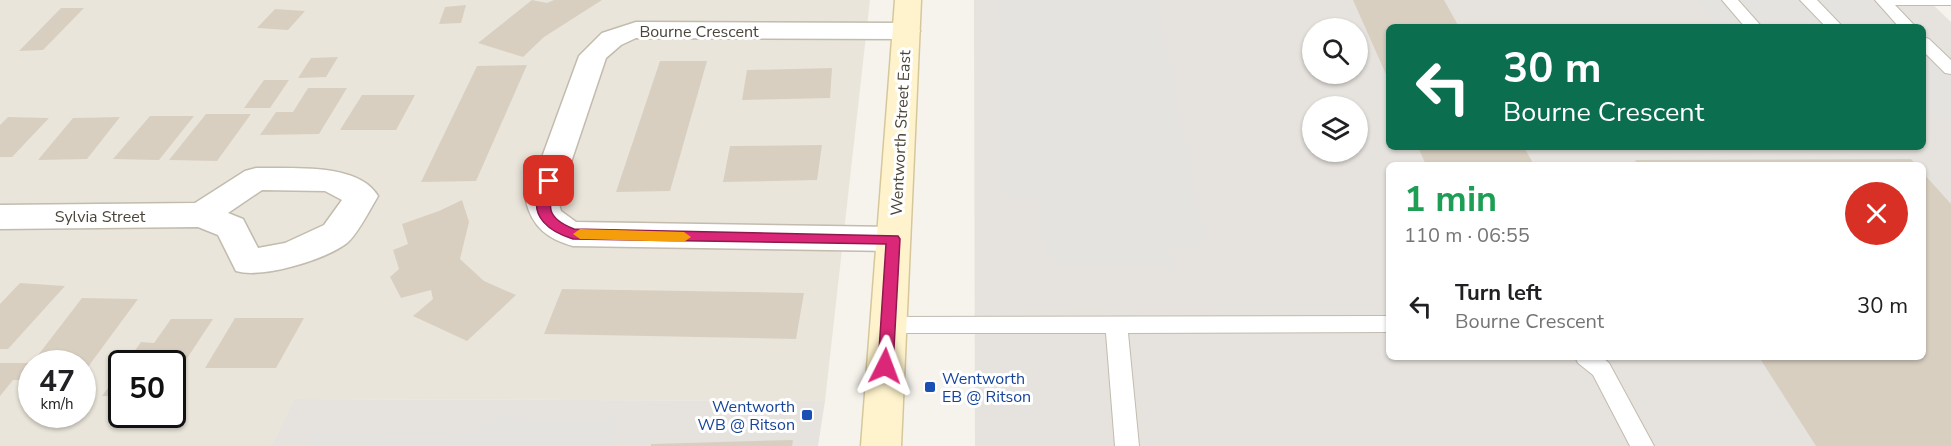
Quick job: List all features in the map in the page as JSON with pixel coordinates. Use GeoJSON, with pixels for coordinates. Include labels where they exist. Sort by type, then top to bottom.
{"type":"FeatureCollection","features":[{"type":"Feature","properties":{"kind":"main road","name":"Wentworth Street East"},"geometry":{"type":"LineString","coordinates":[[881,446],[907,15]]}},
{"type":"Feature","properties":{"kind":"street","name":"Bourne Crescent"},"geometry":{"type":"LineString","coordinates":[[893,239],[573,234],[555,227],[545,215],[542,201],[593,56],[605,42],[620,33],[636,30],[907,15]]}},
{"type":"Feature","properties":{"kind":"street","name":"Sylvia Street"},"geometry":{"type":"LineString","coordinates":[[0,217],[201,215]]}},
{"type":"Feature","properties":{"kind":"lane"},"geometry":{"type":"LineString","coordinates":[[1730,0],[1751,24]]}},
{"type":"Feature","properties":{"kind":"lane"},"geometry":{"type":"LineString","coordinates":[[1808,0],[1831,24]]}},
{"type":"Feature","properties":{"kind":"lane"},"geometry":{"type":"LineString","coordinates":[[1880,1],[1951,0]]}},
{"type":"Feature","properties":{"kind":"lane"},"geometry":{"type":"LineString","coordinates":[[1880,1],[1905,24]]}},
{"type":"Feature","properties":{"kind":"lane"},"geometry":{"type":"LineString","coordinates":[[1926,45],[1951,69]]}},
{"type":"Feature","properties":{"kind":"lane"},"geometry":{"type":"LineString","coordinates":[[1116,324],[1127,446]]}},
{"type":"Feature","properties":{"kind":"lane"},"geometry":{"type":"LineString","coordinates":[[888,325],[1386,324]]}},
{"type":"Feature","properties":{"kind":"lane"},"geometry":{"type":"LineString","coordinates":[[1590,360],[1601,369],[1642,446]]}},
{"type":"Feature","properties":{"kind":"shaded area"},"geometry":{"type":"Polygon","coordinates":[[[0,0],[870,0],[825,401],[294,399],[271,446],[0,446],[0,0]]]}},
{"type":"Feature","properties":{"kind":"shaded area"},"geometry":{"type":"Polygon","coordinates":[[[974,0],[1928,0],[1951,22],[1951,446],[975,446],[974,0]]]}},
{"type":"Feature","properties":{"kind":"shaded area"},"geometry":{"type":"Polygon","coordinates":[[[998,0],[1157,0],[1206,245],[1171,245],[1174,268],[1044,268],[1040,196],[1002,196],[998,0]]]}},
{"type":"Feature","properties":{"kind":"shaded area"},"geometry":{"type":"Polygon","coordinates":[[[1697,0],[1893,0],[1918,24],[1717,24],[1697,0]]]}},
{"type":"Feature","properties":{"kind":"shaded area"},"geometry":{"type":"Polygon","coordinates":[[[1926,32],[1951,57],[1951,116],[1926,116],[1926,32]]]}},
{"type":"Feature","properties":{"kind":"shaded area"},"geometry":{"type":"Polygon","coordinates":[[[294,399],[825,401],[818,446],[271,446],[294,399]]]}},
{"type":"Feature","properties":{"kind":"shaded area"},"geometry":{"type":"Polygon","coordinates":[[[496,418],[616,420],[611,446],[306,446],[313,432],[453,439],[496,418]]]}},
{"type":"Feature","properties":{"kind":"building"},"geometry":{"type":"Polygon","coordinates":[[[532,0],[547,3],[554,0],[602,0],[544,37],[523,57],[478,43],[532,0]]]}},
{"type":"Feature","properties":{"kind":"building"},"geometry":{"type":"Polygon","coordinates":[[[1353,0],[1444,0],[1457,24],[1386,24],[1386,74],[1368,34],[1368,18],[1361,18],[1353,0]]]}},
{"type":"Feature","properties":{"kind":"building"},"geometry":{"type":"Polygon","coordinates":[[[466,5],[461,23],[439,24],[445,7],[466,5]]]}},
{"type":"Feature","properties":{"kind":"building"},"geometry":{"type":"Polygon","coordinates":[[[61,8],[84,8],[43,50],[19,51],[61,8]]]}},
{"type":"Feature","properties":{"kind":"building"},"geometry":{"type":"Polygon","coordinates":[[[275,9],[305,11],[288,30],[257,28],[275,9]]]}},
{"type":"Feature","properties":{"kind":"building"},"geometry":{"type":"Polygon","coordinates":[[[338,57],[326,77],[298,78],[311,58],[338,57]]]}},
{"type":"Feature","properties":{"kind":"building"},"geometry":{"type":"Polygon","coordinates":[[[660,61],[707,61],[670,191],[616,192],[660,61]]]}},
{"type":"Feature","properties":{"kind":"building"},"geometry":{"type":"Polygon","coordinates":[[[527,65],[476,181],[421,182],[477,66],[527,65]]]}},
{"type":"Feature","properties":{"kind":"building"},"geometry":{"type":"Polygon","coordinates":[[[832,68],[830,98],[742,100],[747,70],[832,68]]]}},
{"type":"Feature","properties":{"kind":"building"},"geometry":{"type":"Polygon","coordinates":[[[264,80],[289,80],[270,108],[244,108],[264,80]]]}},
{"type":"Feature","properties":{"kind":"building"},"geometry":{"type":"Polygon","coordinates":[[[308,88],[347,88],[319,134],[260,135],[276,112],[293,112],[308,88]]]}},
{"type":"Feature","properties":{"kind":"building"},"geometry":{"type":"Polygon","coordinates":[[[362,95],[415,95],[396,130],[340,130],[362,95]]]}},
{"type":"Feature","properties":{"kind":"building"},"geometry":{"type":"Polygon","coordinates":[[[206,114],[251,114],[217,161],[169,160],[206,114]]]}},
{"type":"Feature","properties":{"kind":"building"},"geometry":{"type":"Polygon","coordinates":[[[150,116],[194,116],[159,160],[113,159],[150,116]]]}},
{"type":"Feature","properties":{"kind":"building"},"geometry":{"type":"Polygon","coordinates":[[[8,117],[49,118],[12,157],[0,157],[0,125],[8,117]]]}},
{"type":"Feature","properties":{"kind":"building"},"geometry":{"type":"Polygon","coordinates":[[[120,117],[87,159],[38,160],[73,118],[120,117]]]}},
{"type":"Feature","properties":{"kind":"building"},"geometry":{"type":"Polygon","coordinates":[[[822,145],[817,180],[723,182],[730,146],[822,145]]]}},
{"type":"Feature","properties":{"kind":"building"},"geometry":{"type":"Polygon","coordinates":[[[1419,150],[1526,150],[1532,162],[1425,162],[1419,150]]]}},
{"type":"Feature","properties":{"kind":"building"},"geometry":{"type":"Polygon","coordinates":[[[1911,159],[1914,162],[1636,162],[1635,160],[1911,159]]]}},
{"type":"Feature","properties":{"kind":"building"},"geometry":{"type":"Polygon","coordinates":[[[1926,176],[1951,204],[1951,446],[1816,446],[1761,360],[1926,360],[1926,176]]]}},
{"type":"Feature","properties":{"kind":"building"},"geometry":{"type":"Polygon","coordinates":[[[462,200],[469,222],[460,259],[484,281],[516,295],[467,341],[413,316],[433,299],[431,290],[401,298],[390,277],[399,269],[393,250],[408,244],[402,224],[462,200]]]}},
{"type":"Feature","properties":{"kind":"building"},"geometry":{"type":"Polygon","coordinates":[[[20,283],[65,286],[8,349],[0,349],[0,304],[20,283]]]}},
{"type":"Feature","properties":{"kind":"building"},"geometry":{"type":"Polygon","coordinates":[[[562,289],[804,293],[796,339],[544,334],[562,289]]]}},
{"type":"Feature","properties":{"kind":"building"},"geometry":{"type":"Polygon","coordinates":[[[82,298],[138,299],[96,356],[96,350],[42,350],[82,298]]]}},
{"type":"Feature","properties":{"kind":"building"},"geometry":{"type":"Polygon","coordinates":[[[235,318],[304,318],[276,368],[205,368],[235,318]]]}},
{"type":"Feature","properties":{"kind":"building"},"geometry":{"type":"Polygon","coordinates":[[[171,319],[213,319],[186,360],[186,350],[135,350],[141,342],[154,343],[171,319]]]}},
{"type":"Feature","properties":{"kind":"building"},"geometry":{"type":"Polygon","coordinates":[[[0,363],[18,363],[18,380],[13,380],[0,396],[0,363]]]}},
{"type":"Feature","properties":{"kind":"building"},"geometry":{"type":"Polygon","coordinates":[[[108,388],[108,396],[102,396],[108,388]]]}},
{"type":"Feature","properties":{"kind":"building"},"geometry":{"type":"Polygon","coordinates":[[[793,440],[792,446],[651,446],[651,444],[793,440]]]}},
{"type":"Feature","properties":{"kind":"slow traffic"},"geometry":{"type":"LineString","coordinates":[[580,234],[684,237]]}},
{"type":"Feature","properties":{"kind":"place","name":"Wentworth EB @ Ritson"},"geometry":{"type":"Point","coordinates":[930,387]}},
{"type":"Feature","properties":{"kind":"place","name":"Wentworth WB @ Ritson"},"geometry":{"type":"Point","coordinates":[807,415]}},
{"type":"Feature","properties":{"kind":"route"},"geometry":{"type":"LineString","coordinates":[[549,181],[542,201],[545,215],[555,227],[573,234],[831,240],[893,239],[885,366]]}}]}
